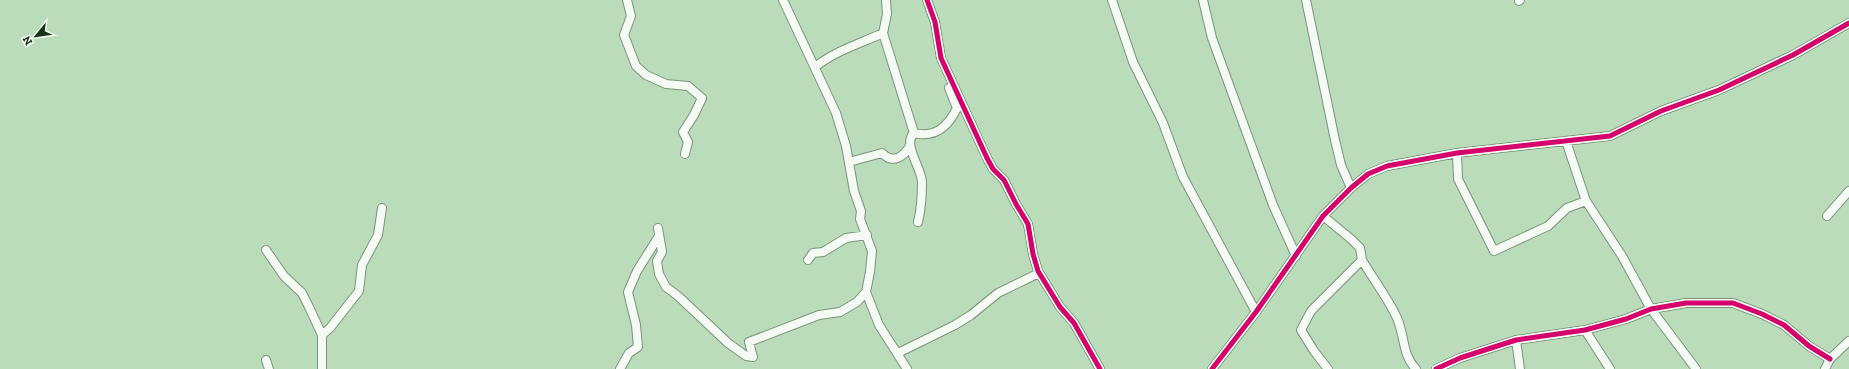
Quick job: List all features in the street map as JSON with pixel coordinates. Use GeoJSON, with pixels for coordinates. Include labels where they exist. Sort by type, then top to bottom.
{"type":"FeatureCollection","features":[{"type":"Feature","properties":{"kind":"street"},"geometry":{"type":"LineString","coordinates":[[627,0],[631,16],[624,35],[636,66],[646,75],[666,84],[688,86],[702,98],[694,115],[683,132],[688,142],[685,154]]}},
{"type":"Feature","properties":{"kind":"street"},"geometry":{"type":"LineString","coordinates":[[620,369],[629,354],[638,347],[636,325],[628,292],[659,232],[662,252],[657,261],[659,274],[666,287],[678,296],[728,343],[746,356],[753,357],[749,342],[756,338],[771,335],[819,315],[840,312],[857,302],[866,292],[872,251],[860,218],[860,211],[836,113],[783,0]]}},
{"type":"Feature","properties":{"kind":"street"},"geometry":{"type":"LineString","coordinates":[[886,0],[887,14],[883,34],[914,133]]}},
{"type":"Feature","properties":{"kind":"street"},"geometry":{"type":"LineString","coordinates":[[914,133],[926,136],[938,130],[951,121],[957,108],[944,76],[936,22],[928,0]]}},
{"type":"Feature","properties":{"kind":"street"},"geometry":{"type":"LineString","coordinates":[[1112,0],[1133,62],[1163,123],[1183,177],[1256,312]]}},
{"type":"Feature","properties":{"kind":"street"},"geometry":{"type":"LineString","coordinates":[[1203,0],[1214,44],[1273,205],[1296,256]]}},
{"type":"Feature","properties":{"kind":"street"},"geometry":{"type":"LineString","coordinates":[[1306,0],[1335,140],[1341,165],[1351,188]]}},
{"type":"Feature","properties":{"kind":"street"},"geometry":{"type":"LineString","coordinates":[[1212,369],[1256,312],[1323,216],[1351,188],[1368,174],[1379,168],[1457,153],[1610,136],[1661,111],[1719,90],[1779,61],[1849,23]]}},
{"type":"Feature","properties":{"kind":"street"},"geometry":{"type":"LineString","coordinates":[[815,67],[825,59],[843,50],[883,34]]}},
{"type":"Feature","properties":{"kind":"street"},"geometry":{"type":"LineString","coordinates":[[941,58],[987,158],[1009,189],[1028,224],[1033,254],[1039,273],[1060,307],[1074,323],[1100,369]]}},
{"type":"Feature","properties":{"kind":"street"},"geometry":{"type":"LineString","coordinates":[[848,162],[882,153],[890,159],[905,155],[910,145],[911,136],[914,133]]}},
{"type":"Feature","properties":{"kind":"street"},"geometry":{"type":"LineString","coordinates":[[1566,141],[1586,201],[1622,256],[1651,309],[1696,369]]}},
{"type":"Feature","properties":{"kind":"street"},"geometry":{"type":"LineString","coordinates":[[910,145],[922,181],[918,222]]}},
{"type":"Feature","properties":{"kind":"street"},"geometry":{"type":"LineString","coordinates":[[1457,153],[1458,179],[1494,251],[1548,226],[1567,208],[1586,201]]}},
{"type":"Feature","properties":{"kind":"street"},"geometry":{"type":"LineString","coordinates":[[1827,216],[1849,191]]}},
{"type":"Feature","properties":{"kind":"street"},"geometry":{"type":"LineString","coordinates":[[322,335],[330,328],[359,291],[362,265],[378,234],[382,208]]}},
{"type":"Feature","properties":{"kind":"street"},"geometry":{"type":"LineString","coordinates":[[1323,216],[1351,238],[1360,248],[1362,260],[1397,316],[1402,330],[1405,351],[1409,362],[1416,369]]}},
{"type":"Feature","properties":{"kind":"street"},"geometry":{"type":"LineString","coordinates":[[808,260],[813,253],[823,252],[846,238],[867,235]]}},
{"type":"Feature","properties":{"kind":"street"},"geometry":{"type":"LineString","coordinates":[[266,250],[284,276],[302,293],[322,335],[322,369]]}},
{"type":"Feature","properties":{"kind":"street"},"geometry":{"type":"LineString","coordinates":[[1328,369],[1314,351],[1301,330],[1311,311],[1353,271],[1362,260]]}},
{"type":"Feature","properties":{"kind":"street"},"geometry":{"type":"LineString","coordinates":[[898,353],[954,325],[971,315],[998,293],[1039,273]]}},
{"type":"Feature","properties":{"kind":"street"},"geometry":{"type":"LineString","coordinates":[[866,292],[879,325],[907,369]]}},
{"type":"Feature","properties":{"kind":"street"},"geometry":{"type":"LineString","coordinates":[[1436,369],[1460,358],[1516,340],[1585,330],[1626,319],[1651,309],[1686,303],[1733,303],[1762,314],[1784,325],[1809,346],[1830,358]]}},
{"type":"Feature","properties":{"kind":"street"},"geometry":{"type":"LineString","coordinates":[[1585,330],[1610,369]]}},
{"type":"Feature","properties":{"kind":"street"},"geometry":{"type":"LineString","coordinates":[[1516,340],[1520,369]]}},
{"type":"Feature","properties":{"kind":"street"},"geometry":{"type":"LineString","coordinates":[[1825,369],[1830,358],[1849,341]]}},
{"type":"Feature","properties":{"kind":"street"},"geometry":{"type":"LineString","coordinates":[[266,360],[269,369]]}},
{"type":"Feature","properties":{"kind":"cycle path"},"geometry":{"type":"LineString","coordinates":[[927,0],[935,22],[941,58],[987,158],[993,169],[1004,180],[1028,224],[1033,254],[1038,271],[1060,307],[1074,323],[1100,369]]}},
{"type":"Feature","properties":{"kind":"cycle path"},"geometry":{"type":"LineString","coordinates":[[1212,369],[1256,312],[1323,216],[1351,188],[1368,174],[1387,166],[1457,153],[1610,136],[1661,111],[1719,90],[1793,55],[1849,23]]}},
{"type":"Feature","properties":{"kind":"cycle path"},"geometry":{"type":"LineString","coordinates":[[1436,369],[1460,358],[1516,340],[1585,330],[1626,319],[1651,309],[1686,303],[1733,303],[1762,314],[1784,325],[1809,346],[1830,359]]}}]}
